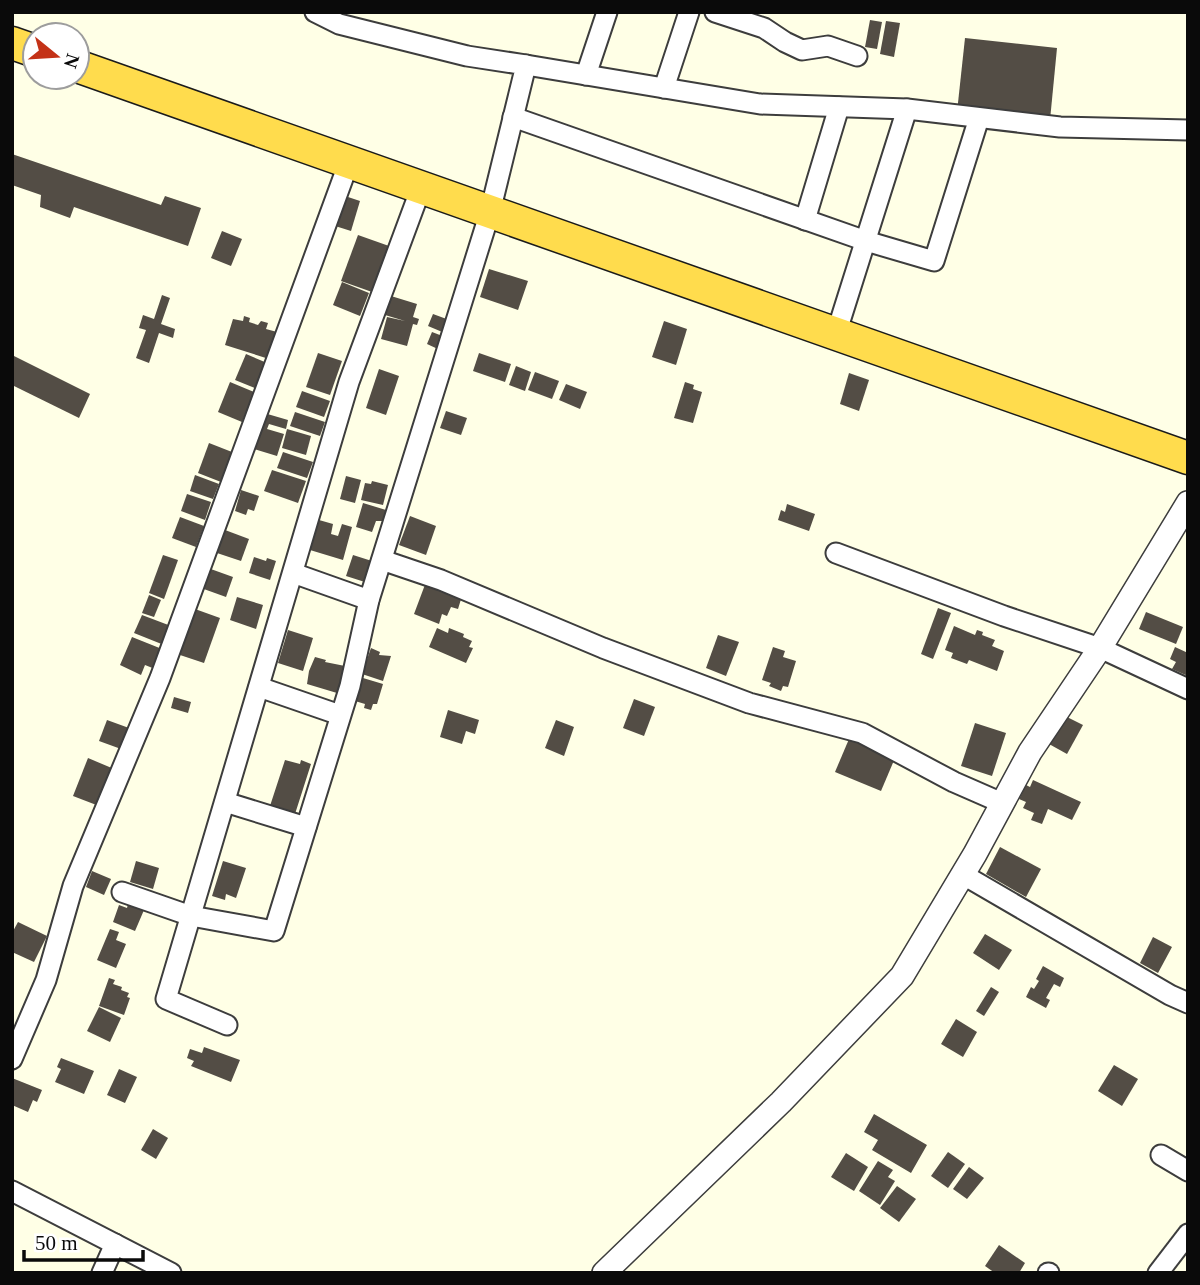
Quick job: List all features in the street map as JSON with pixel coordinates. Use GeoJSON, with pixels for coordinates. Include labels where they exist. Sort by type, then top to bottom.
{"type":"FeatureCollection","features":[{"type":"Feature","properties":{"kind":"highway"},"geometry":{"type":"LineString","coordinates":[[91,71],[1188,458]]}},
{"type":"Feature","properties":{"kind":"street"},"geometry":{"type":"LineString","coordinates":[[664,88],[689,12]]}},
{"type":"Feature","properties":{"kind":"street"},"geometry":{"type":"LineString","coordinates":[[715,12],[767,20],[785,42],[802,50],[828,46],[857,56]]}},
{"type":"Feature","properties":{"kind":"street"},"geometry":{"type":"LineString","coordinates":[[324,14],[339,24],[467,56],[760,104],[907,109],[1060,127],[1188,130]]}},
{"type":"Feature","properties":{"kind":"street"},"geometry":{"type":"LineString","coordinates":[[586,75],[600,14]]}},
{"type":"Feature","properties":{"kind":"street"},"geometry":{"type":"LineString","coordinates":[[122,892],[191,916],[275,931],[350,686],[369,600],[490,212],[526,65]]}},
{"type":"Feature","properties":{"kind":"street"},"geometry":{"type":"LineString","coordinates":[[805,220],[839,107]]}},
{"type":"Feature","properties":{"kind":"street"},"geometry":{"type":"LineString","coordinates":[[836,334],[907,109]]}},
{"type":"Feature","properties":{"kind":"street"},"geometry":{"type":"LineString","coordinates":[[513,117],[866,242],[934,261],[979,118]]}},
{"type":"Feature","properties":{"kind":"street"},"geometry":{"type":"LineString","coordinates":[[12,1059],[46,979],[73,887],[160,678],[349,162]]}},
{"type":"Feature","properties":{"kind":"street"},"geometry":{"type":"LineString","coordinates":[[227,1025],[166,999],[349,382],[421,188]]}},
{"type":"Feature","properties":{"kind":"street"},"geometry":{"type":"LineString","coordinates":[[604,1273],[781,1102],[902,975],[1030,752],[1100,648],[1188,503]]}},
{"type":"Feature","properties":{"kind":"street"},"geometry":{"type":"LineString","coordinates":[[836,553],[1004,616],[1100,648],[1188,689]]}},
{"type":"Feature","properties":{"kind":"street"},"geometry":{"type":"LineString","coordinates":[[382,560],[442,580],[603,648],[749,703],[863,733],[954,782],[1002,803]]}},
{"type":"Feature","properties":{"kind":"street"},"geometry":{"type":"LineString","coordinates":[[293,573],[369,600]]}},
{"type":"Feature","properties":{"kind":"street"},"geometry":{"type":"LineString","coordinates":[[259,687],[340,715]]}},
{"type":"Feature","properties":{"kind":"street"},"geometry":{"type":"LineString","coordinates":[[225,802],[306,827]]}},
{"type":"Feature","properties":{"kind":"street"},"geometry":{"type":"LineString","coordinates":[[962,874],[1188,1003]]}},
{"type":"Feature","properties":{"kind":"street"},"geometry":{"type":"LineString","coordinates":[[1161,1155],[1188,1171]]}},
{"type":"Feature","properties":{"kind":"street"},"geometry":{"type":"LineString","coordinates":[[12,1191],[171,1273]]}},
{"type":"Feature","properties":{"kind":"street"},"geometry":{"type":"LineString","coordinates":[[1158,1273],[1188,1234]]}},
{"type":"Feature","properties":{"kind":"street"},"geometry":{"type":"LineString","coordinates":[[102,1273],[115,1244]]}},
{"type":"Feature","properties":{"kind":"building"},"geometry":{"type":"Polygon","coordinates":[[[870,20],[882,22],[877,49],[865,47],[870,20]]]}},
{"type":"Feature","properties":{"kind":"building"},"geometry":{"type":"Polygon","coordinates":[[[886,21],[900,23],[894,57],[880,54],[886,21]]]}},
{"type":"Feature","properties":{"kind":"building"},"geometry":{"type":"Polygon","coordinates":[[[965,38],[1057,48],[1050,120],[957,112],[965,38]]]}},
{"type":"Feature","properties":{"kind":"building"},"geometry":{"type":"Polygon","coordinates":[[[12,154],[161,205],[165,196],[201,208],[188,246],[74,207],[70,218],[40,207],[41,195],[12,185],[12,154]]]}},
{"type":"Feature","properties":{"kind":"building"},"geometry":{"type":"Polygon","coordinates":[[[342,195],[360,201],[351,231],[332,225],[342,195]]]}},
{"type":"Feature","properties":{"kind":"building"},"geometry":{"type":"Polygon","coordinates":[[[222,231],[242,239],[231,266],[211,258],[222,231]]]}},
{"type":"Feature","properties":{"kind":"building"},"geometry":{"type":"Polygon","coordinates":[[[358,235],[389,246],[372,292],[341,281],[358,235]]]}},
{"type":"Feature","properties":{"kind":"building"},"geometry":{"type":"Polygon","coordinates":[[[489,269],[528,281],[518,310],[480,297],[489,269]]]}},
{"type":"Feature","properties":{"kind":"building"},"geometry":{"type":"Polygon","coordinates":[[[342,282],[369,293],[360,316],[333,305],[342,282]]]}},
{"type":"Feature","properties":{"kind":"building"},"geometry":{"type":"Polygon","coordinates":[[[162,295],[170,298],[161,324],[175,329],[173,338],[159,333],[149,363],[136,358],[146,330],[139,328],[143,315],[154,319],[162,295]]]}},
{"type":"Feature","properties":{"kind":"building"},"geometry":{"type":"Polygon","coordinates":[[[391,296],[417,304],[413,317],[419,319],[417,325],[413,324],[407,346],[381,339],[387,317],[405,321],[385,315],[391,296]]]}},
{"type":"Feature","properties":{"kind":"building"},"geometry":{"type":"Polygon","coordinates":[[[433,314],[452,321],[447,334],[428,326],[433,314]]]}},
{"type":"Feature","properties":{"kind":"building"},"geometry":{"type":"Polygon","coordinates":[[[244,316],[250,318],[249,322],[258,325],[261,321],[268,323],[266,329],[277,332],[269,359],[225,345],[233,319],[243,321],[244,316]]]}},
{"type":"Feature","properties":{"kind":"building"},"geometry":{"type":"Polygon","coordinates":[[[664,321],[687,329],[676,365],[652,357],[664,321]]]}},
{"type":"Feature","properties":{"kind":"building"},"geometry":{"type":"Polygon","coordinates":[[[432,332],[445,337],[440,350],[427,344],[432,332]]]}},
{"type":"Feature","properties":{"kind":"building"},"geometry":{"type":"Polygon","coordinates":[[[318,353],[342,361],[330,395],[306,387],[318,353]]]}},
{"type":"Feature","properties":{"kind":"building"},"geometry":{"type":"Polygon","coordinates":[[[479,353],[511,364],[505,382],[473,371],[479,353]]]}},
{"type":"Feature","properties":{"kind":"building"},"geometry":{"type":"Polygon","coordinates":[[[246,354],[267,363],[257,389],[235,380],[246,354]]]}},
{"type":"Feature","properties":{"kind":"building"},"geometry":{"type":"Polygon","coordinates":[[[12,355],[90,394],[79,418],[12,385],[12,355]]]}},
{"type":"Feature","properties":{"kind":"building"},"geometry":{"type":"Polygon","coordinates":[[[516,366],[531,372],[525,391],[509,385],[516,366]]]}},
{"type":"Feature","properties":{"kind":"building"},"geometry":{"type":"Polygon","coordinates":[[[379,369],[399,376],[386,415],[366,408],[379,369]]]}},
{"type":"Feature","properties":{"kind":"building"},"geometry":{"type":"Polygon","coordinates":[[[535,372],[559,381],[552,399],[528,390],[535,372]]]}},
{"type":"Feature","properties":{"kind":"building"},"geometry":{"type":"Polygon","coordinates":[[[849,373],[869,380],[859,411],[840,404],[849,373]]]}},
{"type":"Feature","properties":{"kind":"building"},"geometry":{"type":"Polygon","coordinates":[[[230,382],[254,392],[242,422],[218,412],[230,382]]]}},
{"type":"Feature","properties":{"kind":"building"},"geometry":{"type":"Polygon","coordinates":[[[685,382],[702,392],[693,423],[674,418],[685,382]]]}},
{"type":"Feature","properties":{"kind":"building"},"geometry":{"type":"Polygon","coordinates":[[[566,384],[587,392],[580,409],[559,400],[566,384]]]}},
{"type":"Feature","properties":{"kind":"building"},"geometry":{"type":"Polygon","coordinates":[[[302,391],[330,401],[324,417],[296,407],[302,391]]]}},
{"type":"Feature","properties":{"kind":"building"},"geometry":{"type":"Polygon","coordinates":[[[446,411],[467,418],[461,435],[440,428],[446,411]]]}},
{"type":"Feature","properties":{"kind":"building"},"geometry":{"type":"Polygon","coordinates":[[[295,412],[325,422],[320,436],[290,426],[295,412]]]}},
{"type":"Feature","properties":{"kind":"building"},"geometry":{"type":"Polygon","coordinates":[[[264,413],[288,420],[286,429],[269,424],[267,429],[284,434],[277,456],[254,449],[264,413]]]}},
{"type":"Feature","properties":{"kind":"building"},"geometry":{"type":"Polygon","coordinates":[[[287,429],[311,436],[306,455],[282,448],[287,429]]]}},
{"type":"Feature","properties":{"kind":"building"},"geometry":{"type":"Polygon","coordinates":[[[209,443],[232,452],[221,482],[198,473],[209,443]]]}},
{"type":"Feature","properties":{"kind":"building"},"geometry":{"type":"Polygon","coordinates":[[[283,452],[313,462],[307,478],[277,468],[283,452]]]}},
{"type":"Feature","properties":{"kind":"building"},"geometry":{"type":"Polygon","coordinates":[[[272,470],[306,481],[298,503],[264,491],[272,470]]]}},
{"type":"Feature","properties":{"kind":"building"},"geometry":{"type":"Polygon","coordinates":[[[195,475],[219,484],[213,499],[190,491],[195,475]]]}},
{"type":"Feature","properties":{"kind":"building"},"geometry":{"type":"Polygon","coordinates":[[[346,476],[361,480],[355,503],[340,499],[346,476]]]}},
{"type":"Feature","properties":{"kind":"building"},"geometry":{"type":"Polygon","coordinates":[[[372,481],[388,485],[383,505],[361,500],[365,483],[371,484],[372,481]]]}},
{"type":"Feature","properties":{"kind":"building"},"geometry":{"type":"Polygon","coordinates":[[[241,490],[259,496],[254,511],[248,509],[246,515],[235,511],[241,490]]]}},
{"type":"Feature","properties":{"kind":"building"},"geometry":{"type":"Polygon","coordinates":[[[187,494],[211,502],[205,520],[181,511],[187,494]]]}},
{"type":"Feature","properties":{"kind":"building"},"geometry":{"type":"Polygon","coordinates":[[[363,503],[386,510],[383,521],[376,521],[372,532],[356,527],[363,503]]]}},
{"type":"Feature","properties":{"kind":"building"},"geometry":{"type":"Polygon","coordinates":[[[787,504],[815,514],[809,531],[778,520],[781,510],[785,512],[787,504]]]}},
{"type":"Feature","properties":{"kind":"building"},"geometry":{"type":"Polygon","coordinates":[[[410,516],[436,526],[426,555],[399,545],[410,516]]]}},
{"type":"Feature","properties":{"kind":"building"},"geometry":{"type":"Polygon","coordinates":[[[180,517],[204,526],[196,547],[172,538],[180,517]]]}},
{"type":"Feature","properties":{"kind":"building"},"geometry":{"type":"Polygon","coordinates":[[[319,520],[333,524],[331,534],[338,536],[342,524],[352,527],[343,560],[310,550],[319,520]]]}},
{"type":"Feature","properties":{"kind":"building"},"geometry":{"type":"Polygon","coordinates":[[[225,530],[249,539],[241,561],[217,553],[225,530]]]}},
{"type":"Feature","properties":{"kind":"building"},"geometry":{"type":"Polygon","coordinates":[[[163,555],[178,560],[164,599],[149,593],[163,555]]]}},
{"type":"Feature","properties":{"kind":"building"},"geometry":{"type":"Polygon","coordinates":[[[353,555],[375,562],[368,583],[346,576],[353,555]]]}},
{"type":"Feature","properties":{"kind":"building"},"geometry":{"type":"Polygon","coordinates":[[[254,557],[276,561],[270,580],[249,573],[254,557]]]}},
{"type":"Feature","properties":{"kind":"building"},"geometry":{"type":"Polygon","coordinates":[[[208,568],[233,577],[226,597],[201,588],[208,568]]]}},
{"type":"Feature","properties":{"kind":"building"},"geometry":{"type":"Polygon","coordinates":[[[426,582],[462,596],[458,609],[451,607],[447,616],[442,614],[439,624],[414,614],[426,582]]]}},
{"type":"Feature","properties":{"kind":"building"},"geometry":{"type":"Polygon","coordinates":[[[149,595],[161,600],[154,617],[142,613],[149,595]]]}},
{"type":"Feature","properties":{"kind":"building"},"geometry":{"type":"Polygon","coordinates":[[[237,597],[263,605],[256,629],[230,620],[237,597]]]}},
{"type":"Feature","properties":{"kind":"building"},"geometry":{"type":"Polygon","coordinates":[[[938,608],[951,613],[933,659],[921,654],[938,608]]]}},
{"type":"Feature","properties":{"kind":"building"},"geometry":{"type":"Polygon","coordinates":[[[195,609],[220,618],[204,663],[180,655],[195,609]]]}},
{"type":"Feature","properties":{"kind":"building"},"geometry":{"type":"Polygon","coordinates":[[[1146,612],[1183,627],[1176,644],[1139,629],[1146,612]]]}},
{"type":"Feature","properties":{"kind":"building"},"geometry":{"type":"Polygon","coordinates":[[[142,615],[171,626],[164,645],[134,633],[142,615]]]}},
{"type":"Feature","properties":{"kind":"building"},"geometry":{"type":"Polygon","coordinates":[[[954,626],[975,635],[977,630],[983,632],[982,635],[995,640],[992,646],[1004,651],[997,671],[969,660],[967,664],[951,658],[953,653],[945,650],[954,626]]]}},
{"type":"Feature","properties":{"kind":"building"},"geometry":{"type":"Polygon","coordinates":[[[437,628],[448,633],[449,628],[464,634],[463,637],[472,641],[469,647],[473,648],[466,663],[429,647],[437,628]]]}},
{"type":"Feature","properties":{"kind":"building"},"geometry":{"type":"Polygon","coordinates":[[[288,630],[313,638],[303,671],[278,663],[288,630]]]}},
{"type":"Feature","properties":{"kind":"building"},"geometry":{"type":"Polygon","coordinates":[[[718,635],[739,642],[726,676],[706,668],[718,635]]]}},
{"type":"Feature","properties":{"kind":"building"},"geometry":{"type":"Polygon","coordinates":[[[132,637],[162,649],[155,669],[145,665],[141,675],[120,665],[132,637]]]}},
{"type":"Feature","properties":{"kind":"building"},"geometry":{"type":"Polygon","coordinates":[[[773,647],[785,651],[783,657],[796,661],[788,687],[783,686],[781,691],[762,680],[773,647]]]}},
{"type":"Feature","properties":{"kind":"building"},"geometry":{"type":"Polygon","coordinates":[[[1175,647],[1188,653],[1188,676],[1172,669],[1176,662],[1170,659],[1175,647]]]}},
{"type":"Feature","properties":{"kind":"building"},"geometry":{"type":"Polygon","coordinates":[[[371,648],[380,652],[379,655],[391,656],[383,681],[362,674],[371,648]]]}},
{"type":"Feature","properties":{"kind":"building"},"geometry":{"type":"Polygon","coordinates":[[[315,657],[345,666],[337,693],[307,684],[315,657]]]}},
{"type":"Feature","properties":{"kind":"building"},"geometry":{"type":"Polygon","coordinates":[[[363,678],[383,684],[377,704],[373,704],[371,710],[364,708],[365,704],[355,701],[363,678]]]}},
{"type":"Feature","properties":{"kind":"building"},"geometry":{"type":"Polygon","coordinates":[[[174,697],[191,702],[188,713],[171,708],[174,697]]]}},
{"type":"Feature","properties":{"kind":"building"},"geometry":{"type":"Polygon","coordinates":[[[634,699],[655,707],[644,736],[623,728],[634,699]]]}},
{"type":"Feature","properties":{"kind":"building"},"geometry":{"type":"Polygon","coordinates":[[[448,710],[479,720],[475,734],[466,731],[462,744],[440,737],[448,710]]]}},
{"type":"Feature","properties":{"kind":"building"},"geometry":{"type":"Polygon","coordinates":[[[1065,716],[1083,725],[1067,754],[1049,744],[1065,716]]]}},
{"type":"Feature","properties":{"kind":"building"},"geometry":{"type":"Polygon","coordinates":[[[107,720],[129,728],[121,749],[99,741],[107,720]]]}},
{"type":"Feature","properties":{"kind":"building"},"geometry":{"type":"Polygon","coordinates":[[[556,720],[574,727],[564,756],[545,748],[556,720]]]}},
{"type":"Feature","properties":{"kind":"building"},"geometry":{"type":"Polygon","coordinates":[[[975,723],[1006,733],[992,776],[961,766],[975,723]]]}},
{"type":"Feature","properties":{"kind":"building"},"geometry":{"type":"Polygon","coordinates":[[[849,739],[895,758],[881,791],[835,772],[849,739]]]}},
{"type":"Feature","properties":{"kind":"building"},"geometry":{"type":"Polygon","coordinates":[[[88,758],[114,769],[99,806],[73,796],[88,758]]]}},
{"type":"Feature","properties":{"kind":"building"},"geometry":{"type":"Polygon","coordinates":[[[285,760],[300,764],[301,760],[311,764],[295,814],[270,806],[285,760]]]}},
{"type":"Feature","properties":{"kind":"building"},"geometry":{"type":"Polygon","coordinates":[[[1033,780],[1081,802],[1072,820],[1048,809],[1042,824],[1031,820],[1034,813],[1023,808],[1026,802],[1019,799],[1026,785],[1030,787],[1033,780]]]}},
{"type":"Feature","properties":{"kind":"building"},"geometry":{"type":"Polygon","coordinates":[[[1000,847],[1041,869],[1026,897],[986,874],[1000,847]]]}},
{"type":"Feature","properties":{"kind":"building"},"geometry":{"type":"Polygon","coordinates":[[[136,861],[159,868],[153,889],[130,882],[136,861]]]}},
{"type":"Feature","properties":{"kind":"building"},"geometry":{"type":"Polygon","coordinates":[[[223,861],[246,868],[236,898],[226,894],[225,900],[212,896],[223,861]]]}},
{"type":"Feature","properties":{"kind":"building"},"geometry":{"type":"Polygon","coordinates":[[[92,871],[111,879],[104,895],[86,887],[92,871]]]}},
{"type":"Feature","properties":{"kind":"building"},"geometry":{"type":"Polygon","coordinates":[[[128,904],[144,910],[135,931],[113,922],[119,905],[127,908],[128,904]]]}},
{"type":"Feature","properties":{"kind":"building"},"geometry":{"type":"Polygon","coordinates":[[[18,922],[47,936],[34,962],[12,952],[12,933],[18,922]]]}},
{"type":"Feature","properties":{"kind":"building"},"geometry":{"type":"Polygon","coordinates":[[[110,929],[119,932],[116,940],[126,944],[116,968],[97,960],[110,929]]]}},
{"type":"Feature","properties":{"kind":"building"},"geometry":{"type":"Polygon","coordinates":[[[985,934],[1012,950],[999,970],[973,953],[985,934]]]}},
{"type":"Feature","properties":{"kind":"building"},"geometry":{"type":"Polygon","coordinates":[[[1153,937],[1172,947],[1158,973],[1140,963],[1153,937]]]}},
{"type":"Feature","properties":{"kind":"building"},"geometry":{"type":"Polygon","coordinates":[[[1043,966],[1064,978],[1060,987],[1054,984],[1046,998],[1050,1000],[1046,1008],[1026,997],[1031,987],[1034,989],[1039,981],[1036,979],[1043,966]]]}},
{"type":"Feature","properties":{"kind":"building"},"geometry":{"type":"Polygon","coordinates":[[[109,978],[115,980],[113,984],[122,987],[121,990],[129,993],[124,1015],[99,1006],[109,978]]]}},
{"type":"Feature","properties":{"kind":"building"},"geometry":{"type":"Polygon","coordinates":[[[991,987],[999,992],[984,1016],[976,1011],[991,987]]]}},
{"type":"Feature","properties":{"kind":"building"},"geometry":{"type":"Polygon","coordinates":[[[99,1007],[121,1018],[110,1042],[87,1031],[99,1007]]]}},
{"type":"Feature","properties":{"kind":"building"},"geometry":{"type":"Polygon","coordinates":[[[956,1019],[977,1032],[963,1057],[941,1044],[956,1019]]]}},
{"type":"Feature","properties":{"kind":"building"},"geometry":{"type":"Polygon","coordinates":[[[204,1047],[240,1060],[231,1082],[191,1066],[194,1061],[187,1058],[190,1049],[202,1053],[204,1047]]]}},
{"type":"Feature","properties":{"kind":"building"},"geometry":{"type":"Polygon","coordinates":[[[61,1058],[94,1071],[84,1094],[55,1082],[61,1069],[57,1067],[61,1058]]]}},
{"type":"Feature","properties":{"kind":"building"},"geometry":{"type":"Polygon","coordinates":[[[1114,1065],[1138,1079],[1122,1106],[1098,1091],[1114,1065]]]}},
{"type":"Feature","properties":{"kind":"building"},"geometry":{"type":"Polygon","coordinates":[[[119,1069],[137,1077],[125,1103],[107,1095],[119,1069]]]}},
{"type":"Feature","properties":{"kind":"building"},"geometry":{"type":"Polygon","coordinates":[[[12,1078],[42,1090],[37,1102],[33,1100],[28,1112],[12,1105],[12,1078]]]}},
{"type":"Feature","properties":{"kind":"building"},"geometry":{"type":"Polygon","coordinates":[[[874,1114],[927,1145],[911,1173],[872,1150],[878,1140],[864,1132],[874,1114]]]}},
{"type":"Feature","properties":{"kind":"building"},"geometry":{"type":"Polygon","coordinates":[[[153,1129],[168,1138],[156,1159],[141,1150],[153,1129]]]}},
{"type":"Feature","properties":{"kind":"building"},"geometry":{"type":"Polygon","coordinates":[[[948,1152],[965,1164],[948,1188],[931,1176],[948,1152]]]}},
{"type":"Feature","properties":{"kind":"building"},"geometry":{"type":"Polygon","coordinates":[[[846,1153],[868,1167],[854,1191],[831,1177],[846,1153]]]}},
{"type":"Feature","properties":{"kind":"building"},"geometry":{"type":"Polygon","coordinates":[[[878,1161],[893,1170],[888,1177],[895,1181],[880,1205],[859,1191],[878,1161]]]}},
{"type":"Feature","properties":{"kind":"building"},"geometry":{"type":"Polygon","coordinates":[[[969,1167],[984,1178],[967,1199],[953,1189],[969,1167]]]}},
{"type":"Feature","properties":{"kind":"building"},"geometry":{"type":"Polygon","coordinates":[[[897,1186],[916,1199],[899,1222],[880,1208],[897,1186]]]}},
{"type":"Feature","properties":{"kind":"building"},"geometry":{"type":"Polygon","coordinates":[[[999,1245],[1025,1263],[1019,1273],[995,1273],[985,1266],[999,1245]]]}}]}
